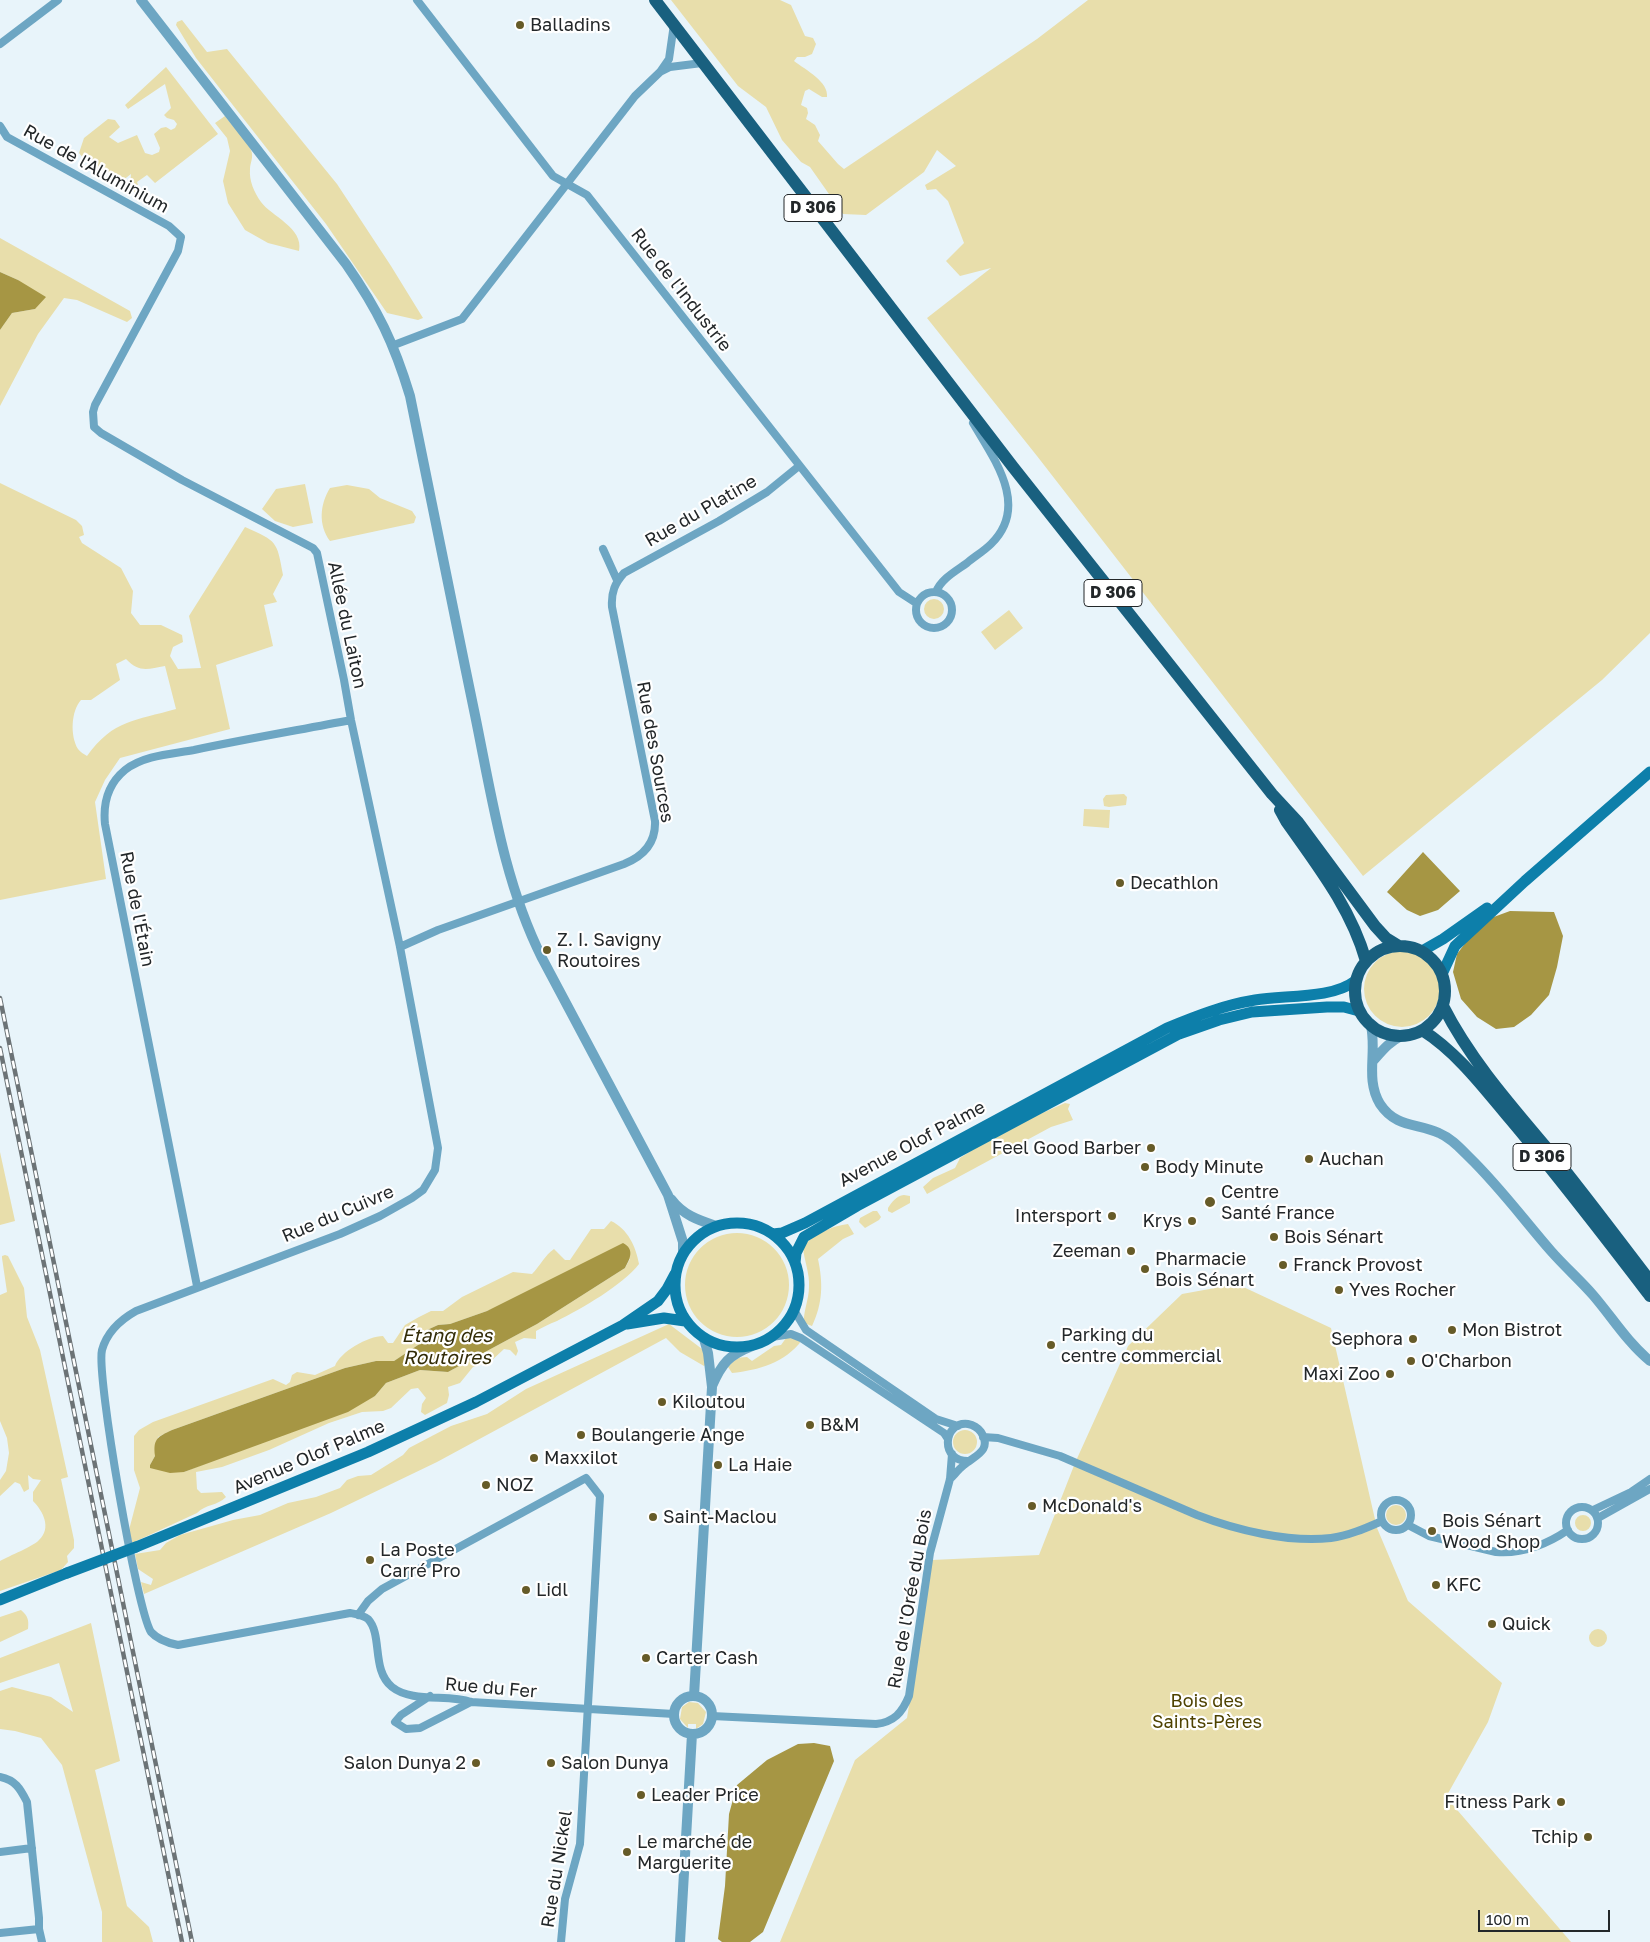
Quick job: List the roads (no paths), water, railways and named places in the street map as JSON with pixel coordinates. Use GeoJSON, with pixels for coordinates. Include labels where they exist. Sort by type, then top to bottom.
{"type":"FeatureCollection","features":[{"type":"Feature","properties":{"kind":"main road","name":"D 306"},"geometry":{"type":"LineString","coordinates":[[655,0],[924,352],[1272,794],[1298,822],[1375,926],[1386,938],[1399,946]]}},
{"type":"Feature","properties":{"kind":"main road"},"geometry":{"type":"LineString","coordinates":[[1442,972],[1455,946],[1525,880],[1650,772]]}},
{"type":"Feature","properties":{"kind":"main road","name":"D 306"},"geometry":{"type":"LineString","coordinates":[[1272,794],[1286,821],[1345,908],[1359,936],[1366,961]]}},
{"type":"Feature","properties":{"kind":"main road"},"geometry":{"type":"LineString","coordinates":[[1422,951],[1444,939],[1525,880]]}},
{"type":"Feature","properties":{"kind":"main road"},"geometry":{"type":"LineString","coordinates":[[1399,946],[1422,951],[1434,960],[1442,972],[1445,994],[1442,1006],[1435,1019],[1422,1030],[1402,1036],[1385,1034],[1371,1026],[1359,1011],[1355,998],[1355,981],[1359,971],[1366,961],[1381,950],[1399,946]]}},
{"type":"Feature","properties":{"kind":"main road"},"geometry":{"type":"LineString","coordinates":[[1069,1086],[1167,1028],[1211,1011],[1255,1000],[1335,991],[1349,986],[1355,981]]}},
{"type":"Feature","properties":{"kind":"main road","name":"D 306"},"geometry":{"type":"LineString","coordinates":[[1442,1006],[1456,1032],[1481,1068],[1563,1168],[1650,1280]]}},
{"type":"Feature","properties":{"kind":"main road"},"geometry":{"type":"LineString","coordinates":[[1069,1086],[1173,1037],[1228,1018],[1252,1012],[1303,1008],[1344,1007],[1359,1011]]}},
{"type":"Feature","properties":{"kind":"main road","name":"D 306"},"geometry":{"type":"LineString","coordinates":[[1422,1030],[1445,1046],[1500,1107],[1579,1204],[1650,1296]]}},
{"type":"Feature","properties":{"kind":"main road","name":"Avenue Olof Palme"},"geometry":{"type":"LineString","coordinates":[[773,1234],[782,1233],[805,1223],[1069,1086]]}},
{"type":"Feature","properties":{"kind":"main road","name":"Avenue Olof Palme"},"geometry":{"type":"LineString","coordinates":[[795,1263],[800,1243],[810,1234],[1069,1086]]}},
{"type":"Feature","properties":{"kind":"main road"},"geometry":{"type":"LineString","coordinates":[[731,1223],[746,1224],[760,1227],[773,1234],[786,1247],[795,1263],[799,1282],[794,1310],[785,1325],[772,1337],[752,1346],[728,1347],[704,1339],[685,1321],[675,1298],[675,1274],[683,1253],[697,1237],[716,1226],[731,1223]]}},
{"type":"Feature","properties":{"kind":"main road","name":"Avenue Olof Palme"},"geometry":{"type":"LineString","coordinates":[[0,1600],[136,1547],[368,1452],[476,1402],[623,1325],[658,1301],[675,1274]]}},
{"type":"Feature","properties":{"kind":"main road","name":"Avenue Olof Palme"},"geometry":{"type":"LineString","coordinates":[[623,1325],[664,1318],[685,1321]]}},
{"type":"Feature","properties":{"kind":"street"},"geometry":{"type":"LineString","coordinates":[[0,44],[58,0]]}},
{"type":"Feature","properties":{"kind":"street"},"geometry":{"type":"LineString","coordinates":[[141,0],[346,264],[374,305],[394,345],[410,396],[499,834],[518,903],[545,964],[668,1195],[683,1242],[683,1253]]}},
{"type":"Feature","properties":{"kind":"street","name":"Rue de l'Industrie"},"geometry":{"type":"LineString","coordinates":[[417,0],[553,176],[587,195],[899,592],[916,603]]}},
{"type":"Feature","properties":{"kind":"street"},"geometry":{"type":"LineString","coordinates":[[394,345],[462,318],[635,96],[660,72],[669,59],[674,24]]}},
{"type":"Feature","properties":{"kind":"street"},"geometry":{"type":"LineString","coordinates":[[660,72],[670,67],[702,63]]}},
{"type":"Feature","properties":{"kind":"street","name":"Rue de l'Aluminium"},"geometry":{"type":"LineString","coordinates":[[0,126],[7,137],[169,226],[181,237],[178,250],[95,404]]}},
{"type":"Feature","properties":{"kind":"street"},"geometry":{"type":"LineString","coordinates":[[936,592],[948,577],[992,544],[1006,520],[1008,508],[1009,496],[1000,470],[955,391]]}},
{"type":"Feature","properties":{"kind":"street","name":"Allée du Laiton"},"geometry":{"type":"LineString","coordinates":[[95,404],[94,427],[100,433],[182,480],[313,548],[318,553],[351,720],[400,947]]}},
{"type":"Feature","properties":{"kind":"street","name":"Rue du Platine"},"geometry":{"type":"LineString","coordinates":[[617,580],[624,573],[719,521],[767,492],[799,466]]}},
{"type":"Feature","properties":{"kind":"street"},"geometry":{"type":"LineString","coordinates":[[604,549],[617,580]]}},
{"type":"Feature","properties":{"kind":"street","name":"Rue des Sources"},"geometry":{"type":"LineString","coordinates":[[400,947],[438,930],[518,903],[636,859],[648,849],[653,840],[655,821],[612,607],[613,590],[617,580]]}},
{"type":"Feature","properties":{"kind":"street"},"geometry":{"type":"LineString","coordinates":[[928,592],[936,592],[944,594],[950,600],[952,616],[940,628],[932,628],[924,626],[918,620],[915,612],[916,603],[921,596],[928,592]]}},
{"type":"Feature","properties":{"kind":"street","name":"Rue de l'Étain"},"geometry":{"type":"LineString","coordinates":[[197,1286],[105,824],[105,804],[109,792],[120,775],[140,762],[206,747],[351,720]]}},
{"type":"Feature","properties":{"kind":"street","name":"Rue du Cuivre"},"geometry":{"type":"LineString","coordinates":[[358,1615],[350,1613],[338,1614],[178,1645],[165,1643],[152,1633],[146,1622],[132,1561],[112,1442],[101,1356],[110,1332],[124,1317],[197,1286],[340,1234],[380,1216],[423,1190],[437,1164],[437,1139],[400,947]]}},
{"type":"Feature","properties":{"kind":"street"},"geometry":{"type":"LineString","coordinates":[[1371,1026],[1373,1035],[1371,1078],[1381,1105],[1396,1120],[1406,1125],[1427,1129],[1446,1136],[1468,1156],[1561,1262],[1592,1294],[1635,1348],[1650,1361]]}},
{"type":"Feature","properties":{"kind":"street"},"geometry":{"type":"LineString","coordinates":[[1373,1061],[1393,1040],[1402,1036]]}},
{"type":"Feature","properties":{"kind":"street"},"geometry":{"type":"LineString","coordinates":[[668,1195],[686,1214],[716,1226]]}},
{"type":"Feature","properties":{"kind":"street"},"geometry":{"type":"LineString","coordinates":[[794,1310],[806,1330],[936,1419],[958,1426]]}},
{"type":"Feature","properties":{"kind":"street"},"geometry":{"type":"LineString","coordinates":[[772,1337],[791,1334],[801,1338],[944,1433],[948,1439],[949,1450],[952,1454],[959,1460],[969,1461]]}},
{"type":"Feature","properties":{"kind":"street"},"geometry":{"type":"LineString","coordinates":[[694,1696],[712,1386],[708,1353],[704,1339]]}},
{"type":"Feature","properties":{"kind":"street"},"geometry":{"type":"LineString","coordinates":[[712,1386],[724,1362],[739,1351],[752,1346]]}},
{"type":"Feature","properties":{"kind":"street"},"geometry":{"type":"LineString","coordinates":[[948,1439],[953,1429],[963,1424],[975,1426],[983,1437],[984,1443],[980,1454],[969,1461],[950,1479]]}},
{"type":"Feature","properties":{"kind":"street"},"geometry":{"type":"LineString","coordinates":[[983,1437],[998,1438],[1060,1456],[1217,1523],[1255,1533],[1294,1538],[1330,1538],[1350,1534],[1382,1521]]}},
{"type":"Feature","properties":{"kind":"street","name":"Rue de l'Orée du Bois"},"geometry":{"type":"LineString","coordinates":[[712,1716],[876,1724],[892,1720],[899,1714],[909,1696],[931,1547],[950,1479],[952,1454]]}},
{"type":"Feature","properties":{"kind":"street","name":"Rue du Nickel"},"geometry":{"type":"LineString","coordinates":[[358,1615],[368,1601],[382,1589],[586,1478],[600,1496],[580,1844],[565,1899],[562,1942]]}},
{"type":"Feature","properties":{"kind":"street"},"geometry":{"type":"LineString","coordinates":[[1593,1510],[1631,1492],[1650,1479]]}},
{"type":"Feature","properties":{"kind":"street"},"geometry":{"type":"LineString","coordinates":[[1598,1518],[1650,1489]]}},
{"type":"Feature","properties":{"kind":"street"},"geometry":{"type":"LineString","coordinates":[[1401,1501],[1410,1509],[1411,1514],[1408,1525],[1404,1528],[1389,1529],[1382,1521],[1381,1516],[1384,1506],[1389,1502],[1401,1501]]}},
{"type":"Feature","properties":{"kind":"street"},"geometry":{"type":"LineString","coordinates":[[1584,1506],[1593,1510],[1598,1518],[1598,1529],[1591,1537],[1586,1539],[1575,1538],[1568,1530],[1567,1516],[1574,1508],[1584,1506]]}},
{"type":"Feature","properties":{"kind":"street"},"geometry":{"type":"LineString","coordinates":[[1408,1525],[1429,1536],[1505,1553],[1530,1549],[1568,1530]]}},
{"type":"Feature","properties":{"kind":"street","name":"Rue du Fer"},"geometry":{"type":"LineString","coordinates":[[358,1615],[367,1619],[372,1627],[382,1676],[387,1683],[403,1693],[461,1699],[471,1702],[674,1714]]}},
{"type":"Feature","properties":{"kind":"street"},"geometry":{"type":"LineString","coordinates":[[430,1696],[401,1715],[395,1722],[406,1729],[420,1728],[471,1702]]}},
{"type":"Feature","properties":{"kind":"street"},"geometry":{"type":"LineString","coordinates":[[694,1696],[707,1702],[712,1716],[706,1729],[692,1734],[679,1727],[674,1714],[680,1701],[694,1696]]}},
{"type":"Feature","properties":{"kind":"street"},"geometry":{"type":"LineString","coordinates":[[680,1942],[692,1734]]}},
{"type":"Feature","properties":{"kind":"street"},"geometry":{"type":"LineString","coordinates":[[0,1777],[9,1779],[20,1788],[27,1802],[39,1929],[42,1942]]}},
{"type":"Feature","properties":{"kind":"street"},"geometry":{"type":"LineString","coordinates":[[0,1852],[32,1848]]}},
{"type":"Feature","properties":{"kind":"street"},"geometry":{"type":"LineString","coordinates":[[0,1934],[39,1929]]}},
{"type":"Feature","properties":{"kind":"water"},"geometry":{"type":"Polygon","coordinates":[[[0,272],[18,280],[46,297],[35,309],[12,313],[0,330],[0,272]]]}},
{"type":"Feature","properties":{"kind":"water"},"geometry":{"type":"Polygon","coordinates":[[[1423,852],[1460,891],[1438,910],[1420,916],[1407,910],[1387,892],[1423,852]]]}},
{"type":"Feature","properties":{"kind":"water"},"geometry":{"type":"Polygon","coordinates":[[[1510,911],[1554,912],[1563,936],[1549,995],[1531,1015],[1514,1027],[1496,1029],[1477,1017],[1461,999],[1453,972],[1457,954],[1470,937],[1491,918],[1510,911]]]}},
{"type":"Feature","properties":{"kind":"water","name":"Étang des Routoires"},"geometry":{"type":"Polygon","coordinates":[[[623,1243],[627,1245],[630,1251],[630,1258],[625,1268],[537,1324],[448,1372],[420,1370],[386,1383],[375,1396],[348,1412],[184,1472],[170,1473],[150,1468],[155,1456],[157,1439],[167,1432],[345,1368],[376,1361],[394,1361],[421,1343],[427,1330],[487,1311],[623,1243]]]}},
{"type":"Feature","properties":{"kind":"water"},"geometry":{"type":"Polygon","coordinates":[[[814,1743],[830,1746],[834,1761],[763,1932],[750,1942],[722,1942],[718,1939],[725,1886],[729,1814],[737,1785],[767,1760],[798,1744],[814,1743]]]}},
{"type":"Feature","properties":{"kind":"railway"},"geometry":{"type":"LineString","coordinates":[[0,998],[192,1942]]}},
{"type":"Feature","properties":{"kind":"railway"},"geometry":{"type":"LineString","coordinates":[[0,1048],[182,1942]]}},
{"type":"Feature","properties":{"kind":"place","name":"Balladins"},"geometry":{"type":"Point","coordinates":[520,25]}},
{"type":"Feature","properties":{"kind":"place","name":"Decathlon"},"geometry":{"type":"Point","coordinates":[1120,883]}},
{"type":"Feature","properties":{"kind":"place","name":"Z. I. Savigny Routoires"},"geometry":{"type":"Point","coordinates":[547,950]}},
{"type":"Feature","properties":{"kind":"place","name":"Feel Good Barber"},"geometry":{"type":"Point","coordinates":[1151,1148]}},
{"type":"Feature","properties":{"kind":"place","name":"Auchan"},"geometry":{"type":"Point","coordinates":[1309,1159]}},
{"type":"Feature","properties":{"kind":"place","name":"Body Minute"},"geometry":{"type":"Point","coordinates":[1145,1167]}},
{"type":"Feature","properties":{"kind":"place","name":"Centre Santé France"},"geometry":{"type":"Point","coordinates":[1210,1202]}},
{"type":"Feature","properties":{"kind":"place","name":"Intersport"},"geometry":{"type":"Point","coordinates":[1112,1216]}},
{"type":"Feature","properties":{"kind":"place","name":"Krys"},"geometry":{"type":"Point","coordinates":[1192,1221]}},
{"type":"Feature","properties":{"kind":"place","name":"Bois Sénart"},"geometry":{"type":"Point","coordinates":[1274,1237]}},
{"type":"Feature","properties":{"kind":"place","name":"Zeeman"},"geometry":{"type":"Point","coordinates":[1131,1251]}},
{"type":"Feature","properties":{"kind":"place","name":"Franck Provost"},"geometry":{"type":"Point","coordinates":[1283,1265]}},
{"type":"Feature","properties":{"kind":"place","name":"Pharmacie Bois Sénart"},"geometry":{"type":"Point","coordinates":[1145,1269]}},
{"type":"Feature","properties":{"kind":"place","name":"Yves Rocher"},"geometry":{"type":"Point","coordinates":[1339,1290]}},
{"type":"Feature","properties":{"kind":"place","name":"Mon Bistrot"},"geometry":{"type":"Point","coordinates":[1452,1330]}},
{"type":"Feature","properties":{"kind":"place","name":"Sephora"},"geometry":{"type":"Point","coordinates":[1413,1339]}},
{"type":"Feature","properties":{"kind":"place","name":"Parking du centre commercial"},"geometry":{"type":"Point","coordinates":[1051,1345]}},
{"type":"Feature","properties":{"kind":"place","name":"O'Charbon"},"geometry":{"type":"Point","coordinates":[1411,1361]}},
{"type":"Feature","properties":{"kind":"place","name":"Maxi Zoo"},"geometry":{"type":"Point","coordinates":[1390,1374]}},
{"type":"Feature","properties":{"kind":"place","name":"Kiloutou"},"geometry":{"type":"Point","coordinates":[662,1402]}},
{"type":"Feature","properties":{"kind":"place","name":"B&M"},"geometry":{"type":"Point","coordinates":[810,1425]}},
{"type":"Feature","properties":{"kind":"place","name":"Boulangerie Ange"},"geometry":{"type":"Point","coordinates":[581,1435]}},
{"type":"Feature","properties":{"kind":"place","name":"Maxxilot"},"geometry":{"type":"Point","coordinates":[534,1458]}},
{"type":"Feature","properties":{"kind":"place","name":"La Haie"},"geometry":{"type":"Point","coordinates":[718,1465]}},
{"type":"Feature","properties":{"kind":"place","name":"NOZ"},"geometry":{"type":"Point","coordinates":[486,1485]}},
{"type":"Feature","properties":{"kind":"place","name":"McDonald's"},"geometry":{"type":"Point","coordinates":[1032,1506]}},
{"type":"Feature","properties":{"kind":"place","name":"Saint-Maclou"},"geometry":{"type":"Point","coordinates":[653,1517]}},
{"type":"Feature","properties":{"kind":"place","name":"Bois Sénart Wood Shop"},"geometry":{"type":"Point","coordinates":[1432,1531]}},
{"type":"Feature","properties":{"kind":"place","name":"La Poste Carré Pro"},"geometry":{"type":"Point","coordinates":[370,1560]}},
{"type":"Feature","properties":{"kind":"place","name":"KFC"},"geometry":{"type":"Point","coordinates":[1436,1585]}},
{"type":"Feature","properties":{"kind":"place","name":"Lidl"},"geometry":{"type":"Point","coordinates":[526,1590]}},
{"type":"Feature","properties":{"kind":"place","name":"Quick"},"geometry":{"type":"Point","coordinates":[1492,1624]}},
{"type":"Feature","properties":{"kind":"place","name":"Carter Cash"},"geometry":{"type":"Point","coordinates":[646,1658]}},
{"type":"Feature","properties":{"kind":"place","name":"Salon Dunya 2"},"geometry":{"type":"Point","coordinates":[476,1763]}},
{"type":"Feature","properties":{"kind":"place","name":"Salon Dunya"},"geometry":{"type":"Point","coordinates":[551,1763]}},
{"type":"Feature","properties":{"kind":"place","name":"Leader Price"},"geometry":{"type":"Point","coordinates":[641,1795]}},
{"type":"Feature","properties":{"kind":"place","name":"Fitness Park"},"geometry":{"type":"Point","coordinates":[1561,1802]}},
{"type":"Feature","properties":{"kind":"place","name":"Tchip"},"geometry":{"type":"Point","coordinates":[1588,1837]}},
{"type":"Feature","properties":{"kind":"place","name":"Le marché de Marguerite"},"geometry":{"type":"Point","coordinates":[627,1852]}},
{"type":"Feature","properties":{"kind":"park label","name":"Bois des Saints-Pères"},"geometry":{"type":"Point","coordinates":[1207,1711]}}]}
